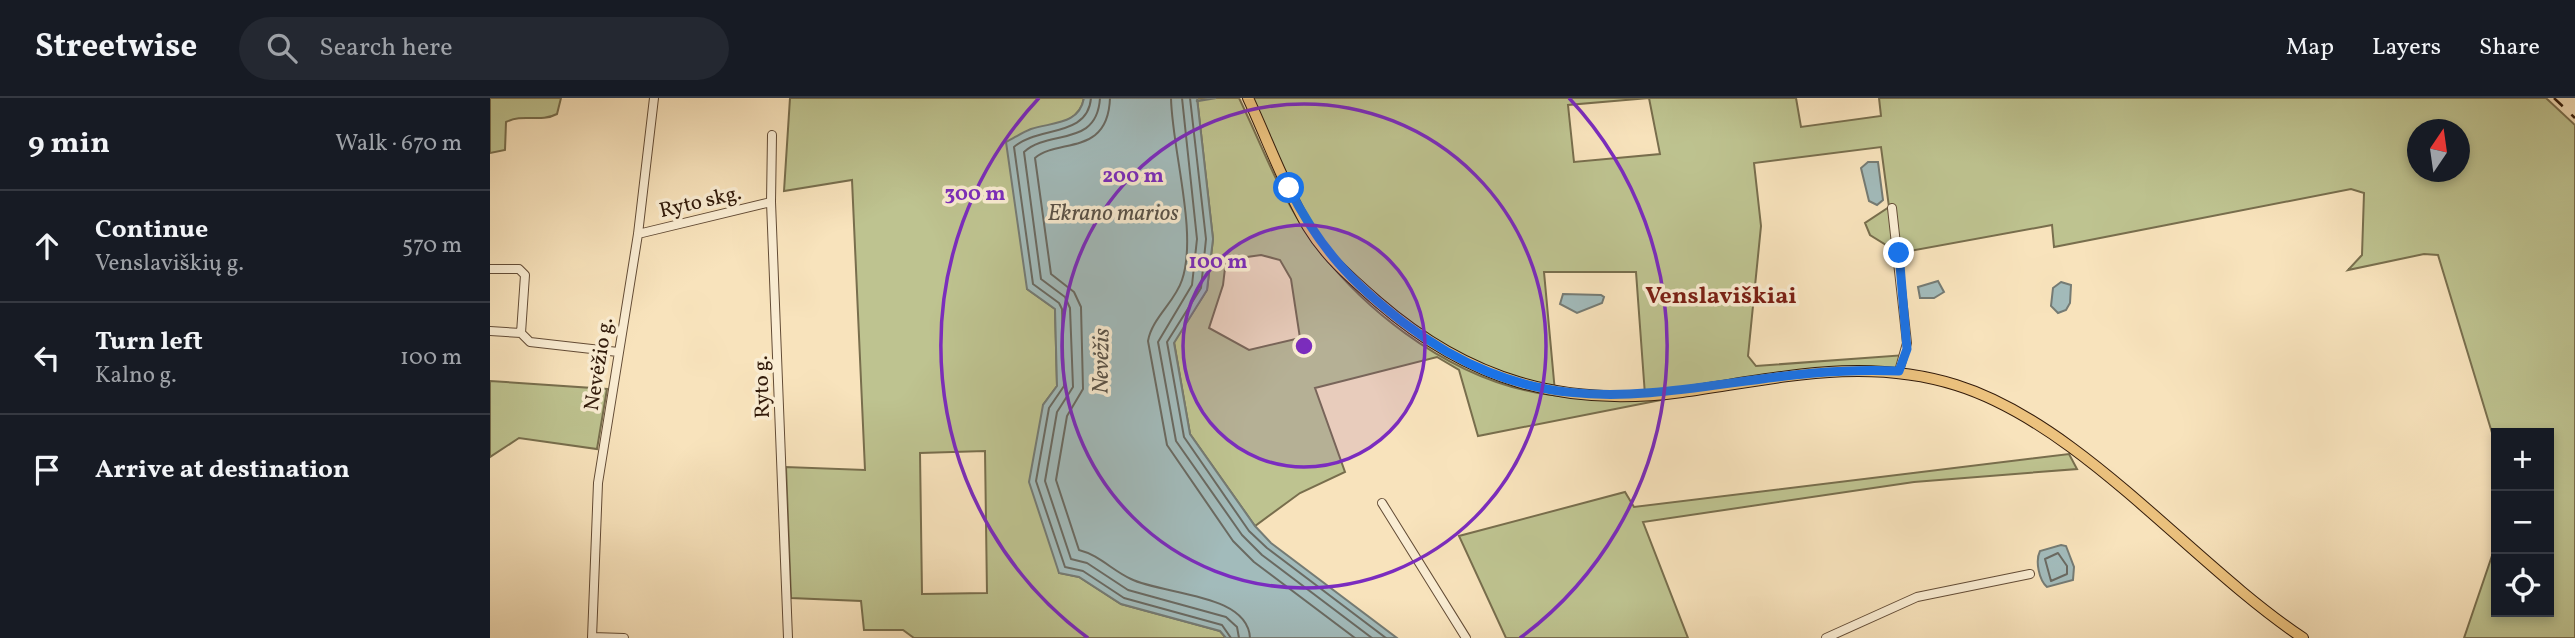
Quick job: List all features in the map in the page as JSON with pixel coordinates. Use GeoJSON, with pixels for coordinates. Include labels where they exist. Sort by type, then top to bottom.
{"type":"FeatureCollection","features":[{"type":"Feature","properties":{"kind":"main road"},"geometry":{"type":"LineString","coordinates":[[1248,98],[1308,226],[1342,271],[1420,335],[1457,358],[1514,383],[1567,394],[1628,396],[1681,392],[1766,377],[1825,371],[1899,371],[1940,380],[1996,401],[2021,414],[2082,458],[2267,614],[2303,638]]}},
{"type":"Feature","properties":{"kind":"street","name":"Nevėžio g."},"geometry":{"type":"LineString","coordinates":[[592,637],[596,506],[638,234],[654,98]]}},
{"type":"Feature","properties":{"kind":"street","name":"Ryto g."},"geometry":{"type":"LineString","coordinates":[[772,135],[771,202],[788,638]]}},
{"type":"Feature","properties":{"kind":"street","name":"Ryto skg."},"geometry":{"type":"LineString","coordinates":[[638,234],[771,202]]}},
{"type":"Feature","properties":{"kind":"street"},"geometry":{"type":"LineString","coordinates":[[1892,208],[1907,343],[1899,371]]}},
{"type":"Feature","properties":{"kind":"street"},"geometry":{"type":"LineString","coordinates":[[490,269],[519,270],[525,275],[521,333]]}},
{"type":"Feature","properties":{"kind":"street"},"geometry":{"type":"LineString","coordinates":[[490,331],[521,333],[530,342],[618,352]]}},
{"type":"Feature","properties":{"kind":"street"},"geometry":{"type":"LineString","coordinates":[[1382,503],[1466,638]]}},
{"type":"Feature","properties":{"kind":"street"},"geometry":{"type":"LineString","coordinates":[[1826,638],[1917,597],[2030,573]]}},
{"type":"Feature","properties":{"kind":"street"},"geometry":{"type":"LineString","coordinates":[[592,637],[624,638]]}},
{"type":"Feature","properties":{"kind":"green space"},"geometry":{"type":"Polygon","coordinates":[[[490,98],[561,98],[557,114],[551,117],[519,118],[506,122],[505,150],[490,153],[490,98]]]}},
{"type":"Feature","properties":{"kind":"green space"},"geometry":{"type":"Polygon","coordinates":[[[790,98],[1084,98],[1081,107],[1071,118],[1055,125],[1029,130],[1027,289],[1055,309],[1057,386],[1043,405],[1059,573],[1079,577],[1121,604],[1220,631],[1226,638],[914,638],[903,630],[864,630],[861,601],[791,598],[786,467],[865,470],[852,180],[784,191],[790,98]],[[985,451],[920,453],[922,594],[987,593],[985,451]]]}},
{"type":"Feature","properties":{"kind":"green space"},"geometry":{"type":"Polygon","coordinates":[[[1197,98],[1239,98],[1277,180],[1303,227],[1348,283],[1405,333],[1436,354],[1469,371],[1538,393],[1602,399],[1666,399],[1478,436],[1459,370],[1437,357],[1315,388],[1345,472],[1300,493],[1255,526],[1190,434],[1174,342],[1207,290],[1213,239],[1197,98]],[[1261,255],[1226,260],[1223,285],[1209,328],[1249,350],[1300,338],[1291,279],[1280,260],[1261,255]]]}},
{"type":"Feature","properties":{"kind":"green space"},"geometry":{"type":"Polygon","coordinates":[[[1252,98],[1649,98],[1796,98],[1801,127],[1881,116],[1879,98],[2546,98],[2575,125],[2575,638],[2464,638],[2491,559],[2491,617],[2554,617],[2554,428],[2491,430],[2438,255],[2424,254],[2348,270],[2362,255],[2364,193],[2351,189],[2054,247],[2052,225],[1899,253],[1870,235],[1865,223],[1889,207],[1881,147],[1754,163],[1761,226],[1748,356],[1756,366],[1905,355],[1899,371],[1859,369],[1645,395],[1636,272],[1544,272],[1555,392],[1457,358],[1342,271],[1308,226],[1252,98]],[[1649,98],[1568,105],[1574,162],[1660,154],[1649,98]]]}},
{"type":"Feature","properties":{"kind":"green space"},"geometry":{"type":"Polygon","coordinates":[[[490,381],[607,389],[597,449],[519,438],[490,457],[490,381]]]}},
{"type":"Feature","properties":{"kind":"green space"},"geometry":{"type":"Polygon","coordinates":[[[2069,454],[2077,469],[1914,482],[1643,522],[1688,638],[1506,638],[1459,536],[1625,492],[1634,507],[2069,454]]]}},
{"type":"Feature","properties":{"kind":"water","name":"Ekrano marios"},"geometry":{"type":"Polygon","coordinates":[[[1084,98],[1197,98],[1213,239],[1207,290],[1174,343],[1190,434],[1255,526],[1271,543],[1397,638],[1226,638],[1220,631],[1121,604],[1079,577],[1059,573],[1029,482],[1043,405],[1057,386],[1055,309],[1027,289],[1006,142],[1031,129],[1071,118],[1081,107],[1084,98]]]}},
{"type":"Feature","properties":{"kind":"water"},"geometry":{"type":"Polygon","coordinates":[[[1868,162],[1878,162],[1883,200],[1877,205],[1869,201],[1861,168],[1868,162]]]}},
{"type":"Feature","properties":{"kind":"water"},"geometry":{"type":"Polygon","coordinates":[[[1938,281],[1944,292],[1934,298],[1920,298],[1918,287],[1938,281]]]}},
{"type":"Feature","properties":{"kind":"water"},"geometry":{"type":"Polygon","coordinates":[[[2061,282],[2071,285],[2070,303],[2066,310],[2058,313],[2051,306],[2053,288],[2061,282]]]}},
{"type":"Feature","properties":{"kind":"water"},"geometry":{"type":"Polygon","coordinates":[[[1563,294],[1604,297],[1602,303],[1577,313],[1560,304],[1563,294]]]}},
{"type":"Feature","properties":{"kind":"water"},"geometry":{"type":"Polygon","coordinates":[[[2066,546],[2074,567],[2073,580],[2047,587],[2038,565],[2040,551],[2066,546]]]}},
{"type":"Feature","properties":{"kind":"waterway"},"geometry":{"type":"LineString","coordinates":[[1197,101],[1215,98]]}},
{"type":"Feature","properties":{"kind":"railway"},"geometry":{"type":"LineString","coordinates":[[2554,98],[2575,118]]}},
{"type":"Feature","properties":{"kind":"district","name":"Venslaviškiai"},"geometry":{"type":"Point","coordinates":[1721,295]}},
{"type":"Feature","properties":{"kind":"route"},"geometry":{"type":"LineString","coordinates":[[1289,188],[1308,226],[1342,271],[1391,314],[1420,335],[1457,358],[1514,383],[1579,395],[1628,396],[1681,392],[1766,377],[1825,371],[1899,371],[1907,349],[1899,253]]}},
{"type":"Feature","properties":{"kind":"water label","name":"Nevėžis"},"geometry":{"type":"Point","coordinates":[1100,361]}}]}
